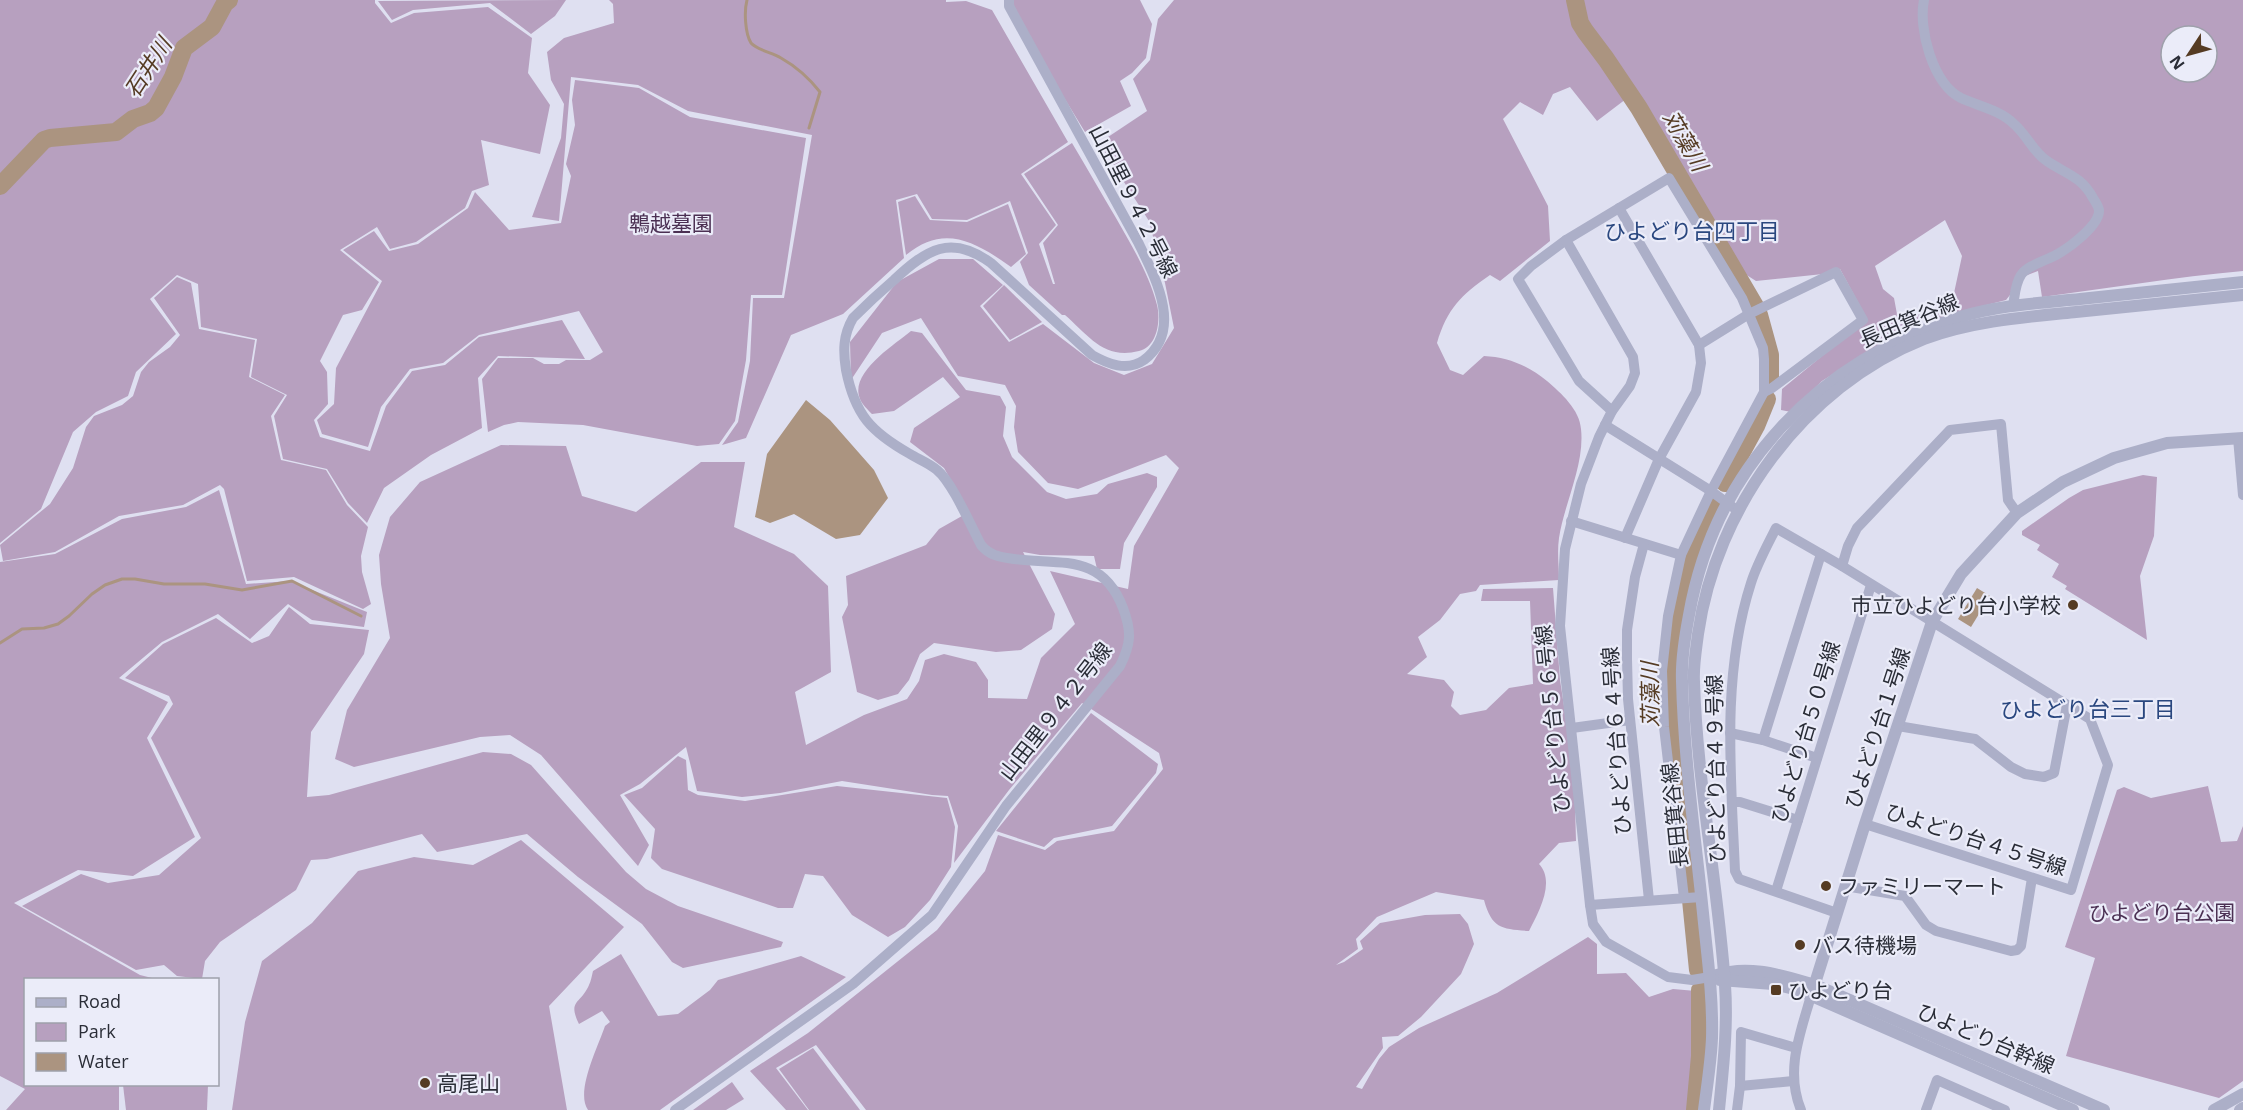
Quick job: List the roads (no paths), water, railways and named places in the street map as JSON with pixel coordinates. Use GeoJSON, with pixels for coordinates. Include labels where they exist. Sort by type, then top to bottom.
{"type":"FeatureCollection","features":[{"type":"Feature","properties":{"kind":"street","name":"山田里９４２号線"},"geometry":{"type":"LineString","coordinates":[[675,1110],[853,984],[932,915],[1006,806],[1120,666],[1130,646],[1129,624],[1122,605],[1111,586],[1096,571],[1073,562],[1038,562],[999,557],[987,552],[938,470],[890,442],[868,423],[851,393],[845,362],[843,351],[847,327],[853,318],[914,261],[939,248],[965,249],[978,254],[991,263],[1092,355],[1106,362],[1125,366],[1140,362],[1156,348],[1164,332],[1165,319],[1156,280],[1138,242],[1009,6],[1009,0]]}},
{"type":"Feature","properties":{"kind":"street"},"geometry":{"type":"LineString","coordinates":[[1924,0],[1924,31],[1929,54],[1950,90],[1959,97],[2000,114],[2014,123],[2037,152],[2086,185],[2099,208],[2098,218],[2083,236],[2057,254],[2023,272],[2014,291],[2013,306]]}},
{"type":"Feature","properties":{"kind":"street"},"geometry":{"type":"LineString","coordinates":[[1612,411],[1579,381],[1518,279],[1531,266],[1566,240],[1669,178],[1749,314],[1763,348],[1764,359],[1764,392],[1711,491],[1681,555],[1668,616],[1662,671],[1664,727],[1684,897]]}},
{"type":"Feature","properties":{"kind":"street"},"geometry":{"type":"LineString","coordinates":[[1619,208],[1699,345],[1701,363],[1696,392],[1659,459],[1625,538]]}},
{"type":"Feature","properties":{"kind":"street","name":"ひよどり台５６号線"},"geometry":{"type":"LineString","coordinates":[[1566,240],[1633,357],[1635,373],[1630,386],[1605,425],[1581,484],[1565,549],[1560,626],[1593,924],[1606,942],[1668,977],[1692,980],[1710,977]]}},
{"type":"Feature","properties":{"kind":"street"},"geometry":{"type":"LineString","coordinates":[[1699,345],[1749,314],[1836,272],[1863,320],[1764,392]]}},
{"type":"Feature","properties":{"kind":"street","name":"長田箕谷線"},"geometry":{"type":"LineString","coordinates":[[1704,1110],[1712,1040],[1710,977],[1684,729],[1682,668],[1684,640],[1701,564],[1767,442],[1816,393],[1853,365],[1890,344],[1962,316],[2013,306],[2243,282]]}},
{"type":"Feature","properties":{"kind":"street","name":"長田箕谷線"},"geometry":{"type":"LineString","coordinates":[[1719,1110],[1726,1042],[1724,977],[1696,726],[1694,677],[1703,601],[1732,507],[1777,451],[1823,402],[1894,353],[1925,339],[2009,319],[2243,295]]}},
{"type":"Feature","properties":{"kind":"street"},"geometry":{"type":"LineString","coordinates":[[1842,566],[1857,528],[1950,430],[2001,424],[2008,500],[2017,513]]}},
{"type":"Feature","properties":{"kind":"street"},"geometry":{"type":"LineString","coordinates":[[1605,425],[1711,491],[1732,507]]}},
{"type":"Feature","properties":{"kind":"street"},"geometry":{"type":"LineString","coordinates":[[2240,438],[2243,495]]}},
{"type":"Feature","properties":{"kind":"street","name":"ひよどり台１号線"},"geometry":{"type":"LineString","coordinates":[[1801,1110],[1793,1082],[1796,1048],[1813,991],[1932,622],[1961,574],[2017,513],[2063,482],[2114,458],[2167,443],[2240,438]]}},
{"type":"Feature","properties":{"kind":"street"},"geometry":{"type":"LineString","coordinates":[[1571,521],[1681,555]]}},
{"type":"Feature","properties":{"kind":"street","name":"ひよどり台４９号線"},"geometry":{"type":"LineString","coordinates":[[1837,913],[1739,879],[1735,871],[1730,733],[1731,675],[1740,624],[1751,583],[1776,528],[1932,622]]}},
{"type":"Feature","properties":{"kind":"street","name":"ひよどり台６４号線"},"geometry":{"type":"LineString","coordinates":[[1644,543],[1635,577],[1627,630],[1627,669],[1630,720],[1649,900]]}},
{"type":"Feature","properties":{"kind":"street"},"geometry":{"type":"LineString","coordinates":[[1763,740],[1821,554]]}},
{"type":"Feature","properties":{"kind":"street","name":"ひよどり台５０号線"},"geometry":{"type":"LineString","coordinates":[[1776,891],[1871,585]]}},
{"type":"Feature","properties":{"kind":"street","name":"ひよどり台４５号線"},"geometry":{"type":"LineString","coordinates":[[1865,824],[2071,890],[2108,765],[2090,719],[1932,622]]}},
{"type":"Feature","properties":{"kind":"street"},"geometry":{"type":"LineString","coordinates":[[1898,726],[1975,739],[2011,767],[2025,774],[2044,777],[2054,774],[2067,705]]}},
{"type":"Feature","properties":{"kind":"street"},"geometry":{"type":"LineString","coordinates":[[1572,728],[1630,720]]}},
{"type":"Feature","properties":{"kind":"street"},"geometry":{"type":"LineString","coordinates":[[1730,733],[1763,740],[1817,758]]}},
{"type":"Feature","properties":{"kind":"street"},"geometry":{"type":"LineString","coordinates":[[1732,802],[1740,802],[1798,820]]}},
{"type":"Feature","properties":{"kind":"street"},"geometry":{"type":"LineString","coordinates":[[1845,886],[1905,896],[1926,925],[1936,931],[2011,951],[2021,946],[2032,878]]}},
{"type":"Feature","properties":{"kind":"street"},"geometry":{"type":"LineString","coordinates":[[1590,904],[1701,897]]}},
{"type":"Feature","properties":{"kind":"street","name":"ひよどり台幹線"},"geometry":{"type":"LineString","coordinates":[[1710,977],[1724,977],[1813,991],[2104,1110]]}},
{"type":"Feature","properties":{"kind":"street","name":"ひよどり台幹線"},"geometry":{"type":"LineString","coordinates":[[1813,991],[2073,1110]]}},
{"type":"Feature","properties":{"kind":"street"},"geometry":{"type":"LineString","coordinates":[[1737,1110],[1741,1032],[1796,1048]]}},
{"type":"Feature","properties":{"kind":"street"},"geometry":{"type":"LineString","coordinates":[[1926,1110],[1937,1080],[2005,1110]]}},
{"type":"Feature","properties":{"kind":"street"},"geometry":{"type":"LineString","coordinates":[[1740,1086],[1793,1082]]}},
{"type":"Feature","properties":{"kind":"street"},"geometry":{"type":"LineString","coordinates":[[2214,1110],[2243,1094]]}},
{"type":"Feature","properties":{"kind":"water"},"geometry":{"type":"Polygon","coordinates":[[[806,400],[830,420],[874,470],[888,498],[860,535],[836,539],[794,514],[770,523],[755,517],[767,454],[806,400]]]}},
{"type":"Feature","properties":{"kind":"water"},"geometry":{"type":"Polygon","coordinates":[[[1977,588],[1990,596],[1971,627],[1958,619],[1977,588]]]}},
{"type":"Feature","properties":{"kind":"waterway","name":"石井川"},"geometry":{"type":"LineString","coordinates":[[0,186],[44,140],[116,132],[133,119],[150,113],[156,108],[173,77],[184,48],[212,27],[229,0]]}},
{"type":"Feature","properties":{"kind":"waterway"},"geometry":{"type":"LineString","coordinates":[[747,0],[747,34],[751,43],[792,65],[820,92],[809,128]]}},
{"type":"Feature","properties":{"kind":"waterway","name":"苅藻川"},"geometry":{"type":"LineString","coordinates":[[1575,0],[1580,23],[1639,108],[1755,306]]}},
{"type":"Feature","properties":{"kind":"waterway","name":"苅藻川"},"geometry":{"type":"LineString","coordinates":[[1759,315],[1770,355],[1770,381]]}},
{"type":"Feature","properties":{"kind":"waterway","name":"苅藻川"},"geometry":{"type":"LineString","coordinates":[[1725,483],[1756,426],[1767,399]]}},
{"type":"Feature","properties":{"kind":"waterway","name":"苅藻川"},"geometry":{"type":"LineString","coordinates":[[1690,890],[1671,718],[1672,628],[1698,536],[1713,505]]}},
{"type":"Feature","properties":{"kind":"waterway"},"geometry":{"type":"LineString","coordinates":[[0,643],[22,629],[44,628],[58,624],[92,594],[105,585],[122,579],[164,584],[205,584],[242,590],[292,581],[361,616]]}},
{"type":"Feature","properties":{"kind":"waterway","name":"苅藻川"},"geometry":{"type":"LineString","coordinates":[[1691,900],[1698,970]]}},
{"type":"Feature","properties":{"kind":"waterway","name":"苅藻川"},"geometry":{"type":"LineString","coordinates":[[1695,1110],[1700,1056],[1700,990]]}},
{"type":"Feature","properties":{"kind":"place","name":"市立ひよどり台小学校"},"geometry":{"type":"Point","coordinates":[2073,605]}},
{"type":"Feature","properties":{"kind":"place","name":"ファミリーマート"},"geometry":{"type":"Point","coordinates":[1826,886]}},
{"type":"Feature","properties":{"kind":"place","name":"バス待機場"},"geometry":{"type":"Point","coordinates":[1800,945]}},
{"type":"Feature","properties":{"kind":"place","name":"ひよどり台"},"geometry":{"type":"Point","coordinates":[1776,990]}},
{"type":"Feature","properties":{"kind":"place","name":"高尾山"},"geometry":{"type":"Point","coordinates":[425,1083]}},
{"type":"Feature","properties":{"kind":"district","name":"ひよどり台四丁目"},"geometry":{"type":"Point","coordinates":[1692,230]}},
{"type":"Feature","properties":{"kind":"district","name":"ひよどり台三丁目"},"geometry":{"type":"Point","coordinates":[2088,708]}},
{"type":"Feature","properties":{"kind":"park label","name":"鵯越墓園"},"geometry":{"type":"Point","coordinates":[671,223]}},
{"type":"Feature","properties":{"kind":"park label","name":"ひよどり台公園"},"geometry":{"type":"Point","coordinates":[2162,912]}}]}
